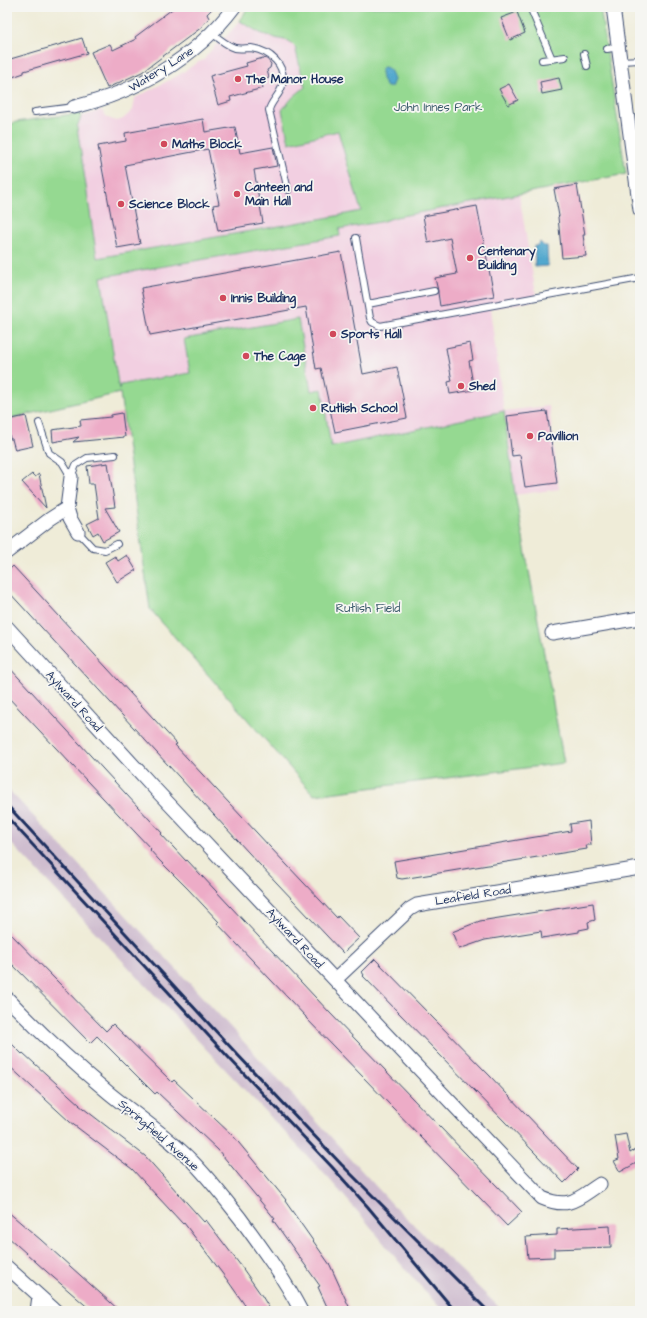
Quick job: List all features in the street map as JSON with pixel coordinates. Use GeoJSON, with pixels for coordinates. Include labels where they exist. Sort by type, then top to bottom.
{"type":"FeatureCollection","features":[{"type":"Feature","properties":{"kind":"street","name":"Watery Lane"},"geometry":{"type":"LineString","coordinates":[[74,107],[107,98],[144,82],[172,65],[212,33],[234,7]]}},
{"type":"Feature","properties":{"kind":"street"},"geometry":{"type":"LineString","coordinates":[[613,7],[613,48],[620,61],[640,210]]}},
{"type":"Feature","properties":{"kind":"street"},"geometry":{"type":"LineString","coordinates":[[72,477],[67,508],[70,518],[78,532]]}},
{"type":"Feature","properties":{"kind":"street"},"geometry":{"type":"LineString","coordinates":[[7,552],[67,508]]}},
{"type":"Feature","properties":{"kind":"street"},"geometry":{"type":"LineString","coordinates":[[552,633],[640,618]]}},
{"type":"Feature","properties":{"kind":"street","name":"Aylward Road"},"geometry":{"type":"LineString","coordinates":[[7,627],[156,790],[334,980],[542,1198],[554,1203],[564,1204],[573,1201],[600,1184]]}},
{"type":"Feature","properties":{"kind":"street","name":"Leafield Road"},"geometry":{"type":"LineString","coordinates":[[334,980],[417,905],[640,868]]}},
{"type":"Feature","properties":{"kind":"street","name":"Springfield Avenue"},"geometry":{"type":"LineString","coordinates":[[7,998],[61,1052],[191,1160],[223,1196],[266,1252],[301,1311]]}},
{"type":"Feature","properties":{"kind":"street"},"geometry":{"type":"LineString","coordinates":[[7,1267],[56,1311]]}},
{"type":"Feature","properties":{"kind":"street"},"geometry":{"type":"LineString","coordinates":[[38,1311],[40,1296]]}},
{"type":"Feature","properties":{"kind":"lane"},"geometry":{"type":"LineString","coordinates":[[530,7],[552,59]]}},
{"type":"Feature","properties":{"kind":"lane"},"geometry":{"type":"LineString","coordinates":[[212,33],[222,41],[236,48],[250,48],[263,51],[273,57],[280,66],[282,86],[270,105],[269,110],[288,190]]}},
{"type":"Feature","properties":{"kind":"lane"},"geometry":{"type":"LineString","coordinates":[[584,54],[587,66]]}},
{"type":"Feature","properties":{"kind":"lane"},"geometry":{"type":"LineString","coordinates":[[542,60],[565,57]]}},
{"type":"Feature","properties":{"kind":"lane"},"geometry":{"type":"LineString","coordinates":[[620,61],[640,60]]}},
{"type":"Feature","properties":{"kind":"lane"},"geometry":{"type":"LineString","coordinates":[[35,112],[74,107]]}},
{"type":"Feature","properties":{"kind":"lane"},"geometry":{"type":"LineString","coordinates":[[356,238],[372,322],[380,326],[640,278]]}},
{"type":"Feature","properties":{"kind":"lane"},"geometry":{"type":"LineString","coordinates":[[368,304],[434,291]]}},
{"type":"Feature","properties":{"kind":"lane"},"geometry":{"type":"LineString","coordinates":[[39,422],[50,453],[62,462],[72,477]]}},
{"type":"Feature","properties":{"kind":"lane"},"geometry":{"type":"LineString","coordinates":[[72,477],[76,465],[87,458],[115,455]]}},
{"type":"Feature","properties":{"kind":"lane"},"geometry":{"type":"LineString","coordinates":[[78,532],[93,548],[104,550],[117,544]]}},
{"type":"Feature","properties":{"kind":"shaded area","name":"Rutlish School"},"geometry":{"type":"Polygon","coordinates":[[[240,21],[260,33],[289,41],[295,47],[305,88],[299,92],[338,131],[361,211],[380,222],[396,217],[519,194],[537,300],[490,309],[504,411],[549,406],[559,489],[515,495],[564,763],[314,795],[150,609],[120,393],[77,127],[81,117],[101,110],[110,119],[117,121],[123,119],[133,110],[135,98],[204,60],[216,45],[222,41],[240,21]]]}},
{"type":"Feature","properties":{"kind":"shaded area"},"geometry":{"type":"Polygon","coordinates":[[[7,788],[222,1018],[394,1206],[503,1311],[443,1311],[404,1268],[329,1179],[7,839],[7,788]]]}},
{"type":"Feature","properties":{"kind":"green space"},"geometry":{"type":"Polygon","coordinates":[[[248,7],[600,7],[626,174],[339,229],[340,236],[101,277],[119,390],[120,385],[190,373],[184,339],[298,319],[311,391],[322,389],[331,447],[504,411],[515,494],[564,763],[314,795],[150,609],[120,393],[7,419],[7,126],[16,122],[81,113],[77,127],[97,258],[361,211],[338,131],[289,143],[282,110],[293,97],[305,87],[295,47],[289,41],[260,33],[240,21],[248,7]]]}},
{"type":"Feature","properties":{"kind":"water"},"geometry":{"type":"Polygon","coordinates":[[[384,67],[390,70],[393,76],[394,80],[391,87],[387,87],[382,79],[381,69],[384,67]]]}},
{"type":"Feature","properties":{"kind":"water"},"geometry":{"type":"Polygon","coordinates":[[[540,242],[544,246],[547,246],[548,266],[535,267],[534,246],[540,242]]]}},
{"type":"Feature","properties":{"kind":"building"},"geometry":{"type":"Polygon","coordinates":[[[175,7],[214,7],[207,14],[209,18],[202,27],[142,72],[107,88],[91,52],[110,44],[113,50],[136,39],[135,37],[175,7]]]}},
{"type":"Feature","properties":{"kind":"building"},"geometry":{"type":"Polygon","coordinates":[[[517,12],[525,33],[510,40],[501,18],[517,12]]]}},
{"type":"Feature","properties":{"kind":"building"},"geometry":{"type":"Polygon","coordinates":[[[82,38],[87,53],[24,71],[24,73],[7,79],[7,60],[82,38]]]}},
{"type":"Feature","properties":{"kind":"building","name":"The Manor House"},"geometry":{"type":"Polygon","coordinates":[[[263,58],[267,59],[271,64],[270,68],[267,70],[269,78],[261,81],[263,88],[230,97],[231,101],[218,105],[210,76],[247,66],[246,63],[263,58]]]}},
{"type":"Feature","properties":{"kind":"building"},"geometry":{"type":"Polygon","coordinates":[[[559,78],[562,90],[542,94],[540,82],[559,78]]]}},
{"type":"Feature","properties":{"kind":"building"},"geometry":{"type":"Polygon","coordinates":[[[509,84],[518,100],[508,105],[499,89],[509,84]]]}},
{"type":"Feature","properties":{"kind":"building"},"geometry":{"type":"Polygon","coordinates":[[[203,119],[205,132],[235,127],[240,153],[273,147],[277,166],[254,170],[263,223],[218,231],[213,205],[219,204],[208,149],[125,165],[140,244],[117,248],[98,146],[126,141],[125,133],[203,119]]]}},
{"type":"Feature","properties":{"kind":"building"},"geometry":{"type":"Polygon","coordinates":[[[577,185],[585,235],[583,235],[586,256],[562,258],[559,216],[554,189],[577,185]]]}},
{"type":"Feature","properties":{"kind":"building","name":"Centenary Building"},"geometry":{"type":"Polygon","coordinates":[[[477,206],[494,296],[440,306],[435,278],[457,274],[450,238],[428,243],[423,216],[477,206]]]}},
{"type":"Feature","properties":{"kind":"building"},"geometry":{"type":"Polygon","coordinates":[[[341,252],[363,374],[397,367],[407,418],[335,432],[321,368],[316,369],[306,307],[150,335],[141,288],[341,252]]]}},
{"type":"Feature","properties":{"kind":"building"},"geometry":{"type":"Polygon","coordinates":[[[470,343],[473,360],[469,361],[474,390],[450,394],[448,382],[452,381],[446,348],[470,343]]]}},
{"type":"Feature","properties":{"kind":"building","name":"Pavillion"},"geometry":{"type":"Polygon","coordinates":[[[547,411],[557,483],[525,487],[520,455],[512,456],[507,416],[547,411]]]}},
{"type":"Feature","properties":{"kind":"building"},"geometry":{"type":"Polygon","coordinates":[[[122,413],[125,437],[73,442],[79,437],[53,442],[52,430],[81,426],[80,420],[111,417],[111,415],[122,413]]]}},
{"type":"Feature","properties":{"kind":"building"},"geometry":{"type":"Polygon","coordinates":[[[26,416],[33,446],[15,450],[12,439],[10,439],[7,420],[26,416]]]}},
{"type":"Feature","properties":{"kind":"building"},"geometry":{"type":"Polygon","coordinates":[[[108,463],[115,507],[105,508],[119,532],[103,541],[98,532],[93,535],[87,524],[99,518],[94,484],[89,484],[87,466],[108,463]]]}},
{"type":"Feature","properties":{"kind":"building"},"geometry":{"type":"Polygon","coordinates":[[[32,474],[35,477],[39,474],[46,508],[22,482],[32,474]]]}},
{"type":"Feature","properties":{"kind":"building"},"geometry":{"type":"Polygon","coordinates":[[[127,555],[136,570],[117,582],[105,562],[115,556],[118,561],[127,555]]]}},
{"type":"Feature","properties":{"kind":"building"},"geometry":{"type":"Polygon","coordinates":[[[13,566],[177,744],[175,745],[337,918],[338,916],[359,938],[343,953],[7,590],[7,572],[13,566]]]}},
{"type":"Feature","properties":{"kind":"building"},"geometry":{"type":"Polygon","coordinates":[[[7,665],[186,861],[187,860],[330,1013],[522,1212],[507,1226],[306,1018],[217,923],[219,922],[159,860],[150,850],[151,849],[7,696],[7,665]]]}},
{"type":"Feature","properties":{"kind":"building"},"geometry":{"type":"Polygon","coordinates":[[[589,821],[591,845],[586,845],[587,849],[402,879],[397,878],[394,861],[571,831],[570,824],[589,821]]]}},
{"type":"Feature","properties":{"kind":"building"},"geometry":{"type":"Polygon","coordinates":[[[593,903],[595,920],[588,922],[589,928],[579,930],[579,932],[542,938],[541,931],[485,940],[459,949],[452,932],[480,921],[593,903]]]}},
{"type":"Feature","properties":{"kind":"building"},"geometry":{"type":"Polygon","coordinates":[[[7,930],[106,1031],[113,1024],[172,1082],[174,1080],[234,1137],[286,1200],[285,1201],[330,1265],[351,1311],[329,1311],[318,1287],[320,1286],[273,1220],[275,1219],[218,1150],[157,1092],[155,1094],[97,1036],[90,1043],[7,959],[7,930]]]}},
{"type":"Feature","properties":{"kind":"building"},"geometry":{"type":"Polygon","coordinates":[[[375,959],[490,1076],[578,1169],[564,1183],[363,976],[364,975],[362,972],[375,959]]]}},
{"type":"Feature","properties":{"kind":"building"},"geometry":{"type":"Polygon","coordinates":[[[7,1039],[79,1105],[145,1156],[204,1222],[206,1220],[241,1266],[271,1311],[249,1311],[184,1223],[183,1224],[132,1169],[70,1122],[7,1064],[7,1039]]]}},
{"type":"Feature","properties":{"kind":"building"},"geometry":{"type":"Polygon","coordinates":[[[626,1134],[630,1153],[640,1147],[640,1161],[620,1172],[614,1161],[619,1159],[615,1136],[626,1134]]]}},
{"type":"Feature","properties":{"kind":"building"},"geometry":{"type":"Polygon","coordinates":[[[7,1211],[120,1311],[92,1311],[46,1271],[7,1236],[7,1211]]]}},
{"type":"Feature","properties":{"kind":"building"},"geometry":{"type":"Polygon","coordinates":[[[610,1226],[611,1247],[554,1249],[554,1257],[528,1258],[526,1237],[557,1235],[557,1229],[610,1226]]]}},
{"type":"Feature","properties":{"kind":"railway"},"geometry":{"type":"LineString","coordinates":[[7,805],[235,1052],[341,1164],[488,1311]]}},
{"type":"Feature","properties":{"kind":"railway"},"geometry":{"type":"LineString","coordinates":[[7,817],[230,1059],[332,1167],[368,1207],[455,1311]]}},
{"type":"Feature","properties":{"kind":"place","name":"The Manor House"},"geometry":{"type":"Point","coordinates":[238,79]}},
{"type":"Feature","properties":{"kind":"place","name":"Maths Block"},"geometry":{"type":"Point","coordinates":[164,144]}},
{"type":"Feature","properties":{"kind":"place","name":"Canteen and Main Hall"},"geometry":{"type":"Point","coordinates":[237,194]}},
{"type":"Feature","properties":{"kind":"place","name":"Science Block"},"geometry":{"type":"Point","coordinates":[121,204]}},
{"type":"Feature","properties":{"kind":"place","name":"Centenary Building"},"geometry":{"type":"Point","coordinates":[470,258]}},
{"type":"Feature","properties":{"kind":"place","name":"Innis Building"},"geometry":{"type":"Point","coordinates":[223,298]}},
{"type":"Feature","properties":{"kind":"place","name":"Sports Hall"},"geometry":{"type":"Point","coordinates":[333,334]}},
{"type":"Feature","properties":{"kind":"place","name":"The Cage"},"geometry":{"type":"Point","coordinates":[246,356]}},
{"type":"Feature","properties":{"kind":"place","name":"Shed"},"geometry":{"type":"Point","coordinates":[461,386]}},
{"type":"Feature","properties":{"kind":"place","name":"Rutlish School"},"geometry":{"type":"Point","coordinates":[313,408]}},
{"type":"Feature","properties":{"kind":"place","name":"Pavillion"},"geometry":{"type":"Point","coordinates":[530,436]}},
{"type":"Feature","properties":{"kind":"park label","name":"John Innes Park"},"geometry":{"type":"Point","coordinates":[438,107]}},
{"type":"Feature","properties":{"kind":"park label","name":"Rutlish Field"},"geometry":{"type":"Point","coordinates":[368,608]}}]}
